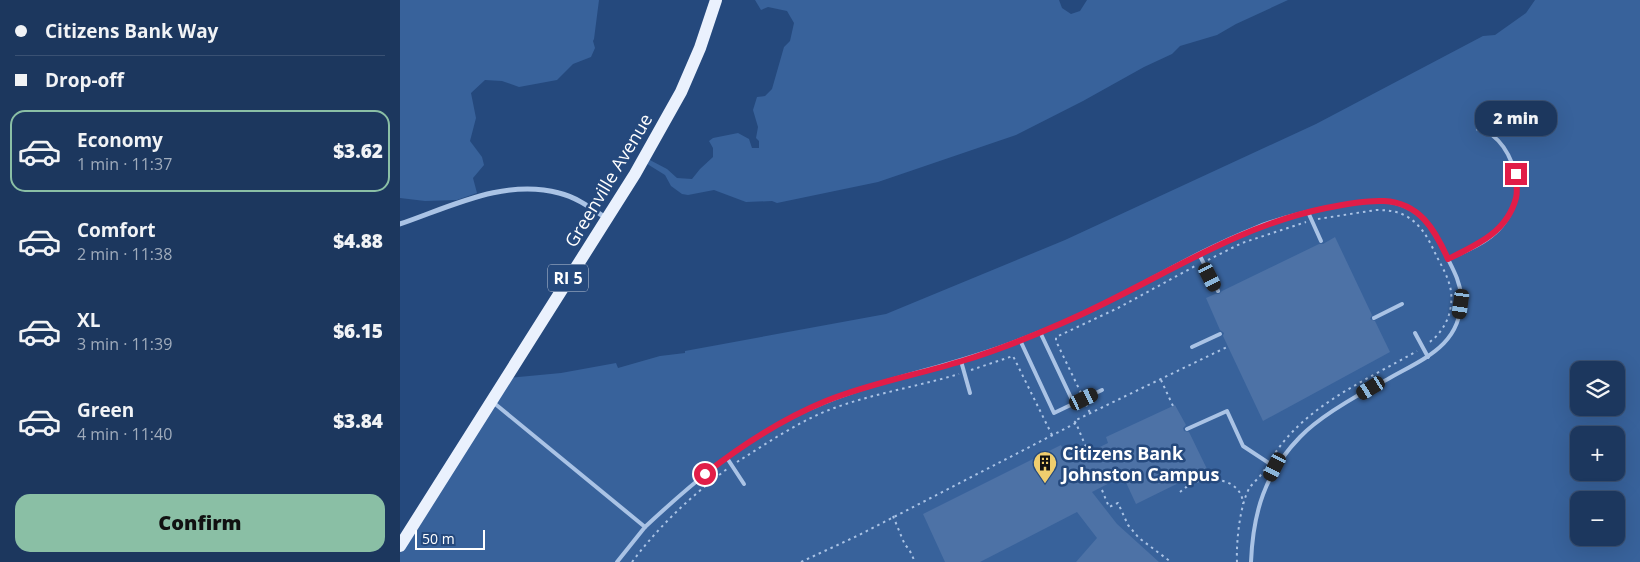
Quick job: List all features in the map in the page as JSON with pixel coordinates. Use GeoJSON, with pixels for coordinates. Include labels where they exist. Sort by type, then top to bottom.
{"type":"FeatureCollection","features":[{"type":"Feature","properties":{"kind":"main road","name":"Greenville Avenue"},"geometry":{"type":"LineString","coordinates":[[400,546],[635,174],[681,92],[700,48],[716,0]]}},
{"type":"Feature","properties":{"kind":"street"},"geometry":{"type":"LineString","coordinates":[[400,224],[481,196],[518,188],[534,188],[560,193],[578,200],[606,218]]}},
{"type":"Feature","properties":{"kind":"lane"},"geometry":{"type":"LineString","coordinates":[[1448,259],[1496,233],[1507,218],[1516,197],[1516,174],[1509,157],[1491,135],[1478,129]]}},
{"type":"Feature","properties":{"kind":"lane"},"geometry":{"type":"LineString","coordinates":[[617,562],[645,527],[688,488],[765,431],[824,402],[864,388],[961,361],[1040,332],[1099,307],[1199,254],[1255,228],[1308,212],[1342,205],[1374,201],[1400,204],[1418,213],[1429,224],[1448,259],[1459,282],[1461,295],[1459,319],[1451,335],[1436,352],[1385,380],[1318,421],[1302,434],[1275,467],[1265,488],[1255,517],[1251,540],[1251,562]]}},
{"type":"Feature","properties":{"kind":"lane"},"geometry":{"type":"LineString","coordinates":[[1308,212],[1321,241]]}},
{"type":"Feature","properties":{"kind":"lane"},"geometry":{"type":"LineString","coordinates":[[1199,254],[1218,291]]}},
{"type":"Feature","properties":{"kind":"lane"},"geometry":{"type":"LineString","coordinates":[[1374,318],[1402,304]]}},
{"type":"Feature","properties":{"kind":"lane"},"geometry":{"type":"LineString","coordinates":[[1040,332],[1074,404]]}},
{"type":"Feature","properties":{"kind":"lane"},"geometry":{"type":"LineString","coordinates":[[1415,333],[1428,357]]}},
{"type":"Feature","properties":{"kind":"lane"},"geometry":{"type":"LineString","coordinates":[[1192,347],[1220,334]]}},
{"type":"Feature","properties":{"kind":"lane"},"geometry":{"type":"LineString","coordinates":[[1020,340],[1054,413],[1102,390]]}},
{"type":"Feature","properties":{"kind":"lane"},"geometry":{"type":"LineString","coordinates":[[961,361],[970,393]]}},
{"type":"Feature","properties":{"kind":"lane"},"geometry":{"type":"LineString","coordinates":[[492,401],[645,527]]}},
{"type":"Feature","properties":{"kind":"lane"},"geometry":{"type":"LineString","coordinates":[[1188,429],[1227,410],[1243,446],[1275,467]]}},
{"type":"Feature","properties":{"kind":"lane"},"geometry":{"type":"LineString","coordinates":[[727,458],[744,484]]}},
{"type":"Feature","properties":{"kind":"path"},"geometry":{"type":"LineString","coordinates":[[1090,413],[1056,341],[1056,336],[1118,308],[1242,243],[1277,230],[1312,220],[1376,210],[1386,210],[1406,216],[1420,227],[1448,280],[1451,296],[1450,312],[1444,327],[1438,335],[1423,347],[1312,413],[1289,434],[1258,481],[1251,486],[1238,535],[1237,562]]}},
{"type":"Feature","properties":{"kind":"path"},"geometry":{"type":"LineString","coordinates":[[1088,452],[1074,420],[1227,347]]}},
{"type":"Feature","properties":{"kind":"path"},"geometry":{"type":"LineString","coordinates":[[632,562],[688,500],[732,466],[777,438],[836,407],[964,372],[1013,356],[1052,435]]}},
{"type":"Feature","properties":{"kind":"path"},"geometry":{"type":"LineString","coordinates":[[1160,380],[1173,406]]}},
{"type":"Feature","properties":{"kind":"path"},"geometry":{"type":"LineString","coordinates":[[801,562],[1076,423]]}},
{"type":"Feature","properties":{"kind":"path"},"geometry":{"type":"LineString","coordinates":[[1180,492],[1202,480],[1222,481],[1241,492],[1244,507]]}},
{"type":"Feature","properties":{"kind":"path"},"geometry":{"type":"LineString","coordinates":[[1102,490],[1109,507],[1118,503],[1128,525],[1139,538],[1171,562]]}},
{"type":"Feature","properties":{"kind":"path"},"geometry":{"type":"LineString","coordinates":[[893,516],[905,545],[916,562]]}},
{"type":"Feature","properties":{"kind":"shaded area"},"geometry":{"type":"Polygon","coordinates":[[[400,0],[599,0],[593,41],[595,48],[591,57],[573,64],[557,80],[519,87],[502,81],[485,80],[471,93],[476,118],[470,141],[482,157],[484,165],[473,178],[477,193],[457,200],[425,201],[400,198],[400,0]]]}},
{"type":"Feature","properties":{"kind":"shaded area"},"geometry":{"type":"Polygon","coordinates":[[[755,0],[1059,0],[1062,8],[1071,14],[1080,11],[1087,0],[1288,0],[1217,35],[1180,46],[1172,54],[1016,135],[878,182],[777,203],[772,201],[746,202],[714,190],[688,195],[682,194],[671,186],[665,175],[644,162],[646,158],[667,169],[677,178],[692,179],[713,157],[713,148],[709,141],[713,138],[738,133],[749,139],[752,148],[759,148],[759,141],[756,138],[758,127],[753,110],[757,97],[765,96],[772,89],[784,47],[790,41],[794,23],[787,11],[768,7],[761,10],[755,0]]]}},
{"type":"Feature","properties":{"kind":"shaded area"},"geometry":{"type":"Polygon","coordinates":[[[1535,0],[1640,0],[1640,562],[400,562],[400,546],[508,378],[561,373],[616,363],[618,368],[660,356],[685,353],[685,351],[886,314],[1065,240],[1316,124],[1483,36],[1495,35],[1526,13],[1535,0]]]}},
{"type":"Feature","properties":{"kind":"building"},"geometry":{"type":"Polygon","coordinates":[[[1335,237],[1372,315],[1370,319],[1375,321],[1390,352],[1263,421],[1223,336],[1224,333],[1220,330],[1206,298],[1219,294],[1335,237]]]}},
{"type":"Feature","properties":{"kind":"building","name":"Citizens Bank Johnston Campus"},"geometry":{"type":"Polygon","coordinates":[[[1175,405],[1186,425],[1183,428],[1184,431],[1189,432],[1207,469],[1136,504],[1123,476],[1092,492],[1117,524],[1159,562],[1076,562],[1097,538],[1077,512],[980,562],[945,562],[923,514],[1061,445],[1069,462],[1108,443],[1106,437],[1175,405]]]}},
{"type":"Feature","properties":{"kind":"place","name":"Citizens Bank Johnston Campus"},"geometry":{"type":"Point","coordinates":[1045,484]}},
{"type":"Feature","properties":{"kind":"route"},"geometry":{"type":"LineString","coordinates":[[705,474],[765,431],[824,402],[864,388],[980,355],[1058,325],[1099,307],[1220,244],[1255,228],[1279,220],[1342,205],[1387,201],[1400,204],[1418,213],[1425,219],[1437,236],[1448,259],[1496,233],[1507,218],[1516,197],[1516,174]]}}]}
